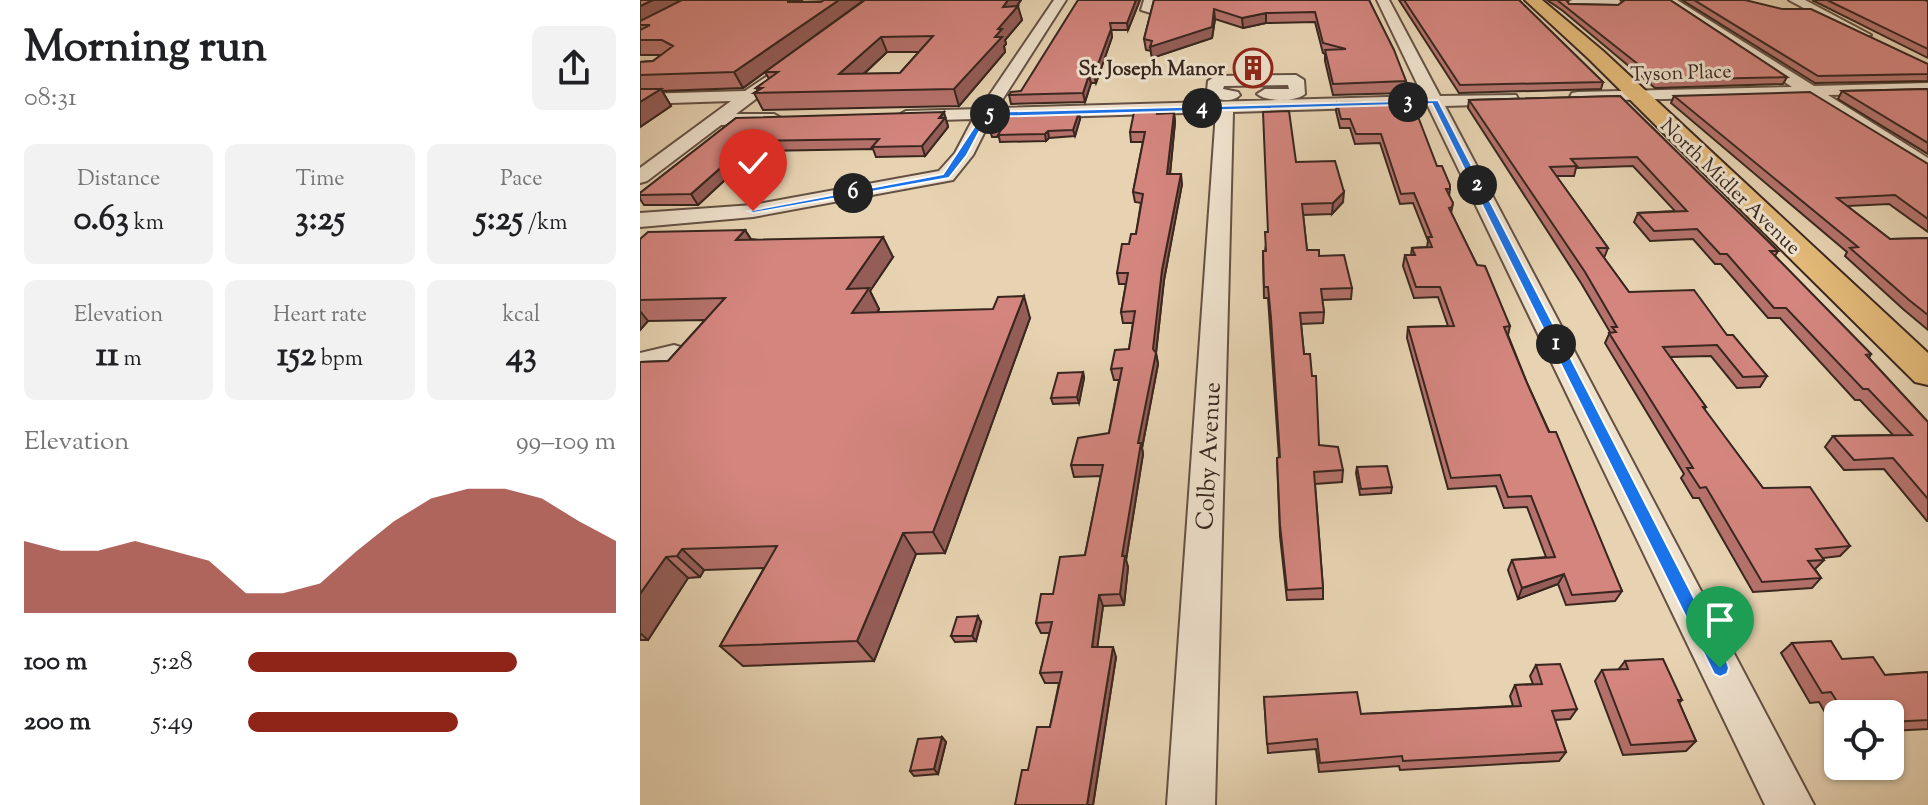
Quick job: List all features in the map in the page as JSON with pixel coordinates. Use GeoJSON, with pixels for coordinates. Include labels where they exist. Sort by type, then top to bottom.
{"type":"FeatureCollection","features":[{"type":"Feature","properties":{"kind":"main road","name":"North Midler Avenue"},"geometry":{"type":"LineString","coordinates":[[1533,0],[1928,373]]}},
{"type":"Feature","properties":{"kind":"street"},"geometry":{"type":"LineString","coordinates":[[640,220],[753,211],[946,176],[963,155],[984,115],[1060,0]]}},
{"type":"Feature","properties":{"kind":"street"},"geometry":{"type":"LineString","coordinates":[[1383,0],[1790,805]]}},
{"type":"Feature","properties":{"kind":"street"},"geometry":{"type":"LineString","coordinates":[[1572,4],[1616,4],[1611,0]]}},
{"type":"Feature","properties":{"kind":"street"},"geometry":{"type":"LineString","coordinates":[[1795,0],[1876,41]]}},
{"type":"Feature","properties":{"kind":"street"},"geometry":{"type":"LineString","coordinates":[[1670,1],[1698,1]]}},
{"type":"Feature","properties":{"kind":"street"},"geometry":{"type":"LineString","coordinates":[[1670,1],[1928,167]]}},
{"type":"Feature","properties":{"kind":"street"},"geometry":{"type":"LineString","coordinates":[[1780,8],[1811,8]]}},
{"type":"Feature","properties":{"kind":"street"},"geometry":{"type":"LineString","coordinates":[[640,177],[807,54]]}},
{"type":"Feature","properties":{"kind":"street","name":"Tyson Place"},"geometry":{"type":"LineString","coordinates":[[1560,98],[1928,88]]}},
{"type":"Feature","properties":{"kind":"street"},"geometry":{"type":"LineString","coordinates":[[640,99],[750,96]]}},
{"type":"Feature","properties":{"kind":"street"},"geometry":{"type":"LineString","coordinates":[[890,117],[1229,103],[1529,99]]}},
{"type":"Feature","properties":{"kind":"street","name":"Colby Avenue"},"geometry":{"type":"LineString","coordinates":[[1191,805],[1229,103]]}},
{"type":"Feature","properties":{"kind":"street"},"geometry":{"type":"LineString","coordinates":[[716,120],[786,119]]}},
{"type":"Feature","properties":{"kind":"street"},"geometry":{"type":"LineString","coordinates":[[640,362],[674,354]]}},
{"type":"Feature","properties":{"kind":"building"},"geometry":{"type":"Polygon","coordinates":[[[682,0],[839,0],[734,72],[640,75],[640,62],[653,61],[673,46],[662,40],[640,40],[640,30],[650,25],[640,25],[640,21],[682,0]]]}},
{"type":"Feature","properties":{"kind":"building"},"geometry":{"type":"Polygon","coordinates":[[[865,0],[1008,0],[1003,7],[1018,6],[998,29],[1002,29],[995,37],[1002,37],[954,89],[754,93],[762,88],[756,88],[778,72],[765,72],[865,0]],[[933,36],[881,37],[839,74],[900,73],[933,36]]]}},
{"type":"Feature","properties":{"kind":"building"},"geometry":{"type":"Polygon","coordinates":[[[1078,0],[1136,0],[1127,23],[1110,23],[1111,29],[1094,75],[1089,75],[1083,93],[1009,95],[1021,91],[1078,0]]]}},
{"type":"Feature","properties":{"kind":"building"},"geometry":{"type":"Polygon","coordinates":[[[1154,0],[1369,0],[1406,81],[1333,84],[1325,50],[1346,49],[1323,43],[1315,12],[1266,13],[1242,18],[1214,9],[1212,27],[1150,47],[1152,41],[1144,39],[1154,0]]]}},
{"type":"Feature","properties":{"kind":"building"},"geometry":{"type":"Polygon","coordinates":[[[1404,0],[1519,0],[1603,82],[1460,85],[1404,0]]]}},
{"type":"Feature","properties":{"kind":"building"},"geometry":{"type":"Polygon","coordinates":[[[1557,0],[1566,0],[1569,4],[1618,5],[1625,0],[1670,0],[1787,77],[1658,80],[1557,0]]]}},
{"type":"Feature","properties":{"kind":"building"},"geometry":{"type":"Polygon","coordinates":[[[1694,0],[1745,0],[1782,9],[1811,9],[1928,64],[1928,74],[1818,76],[1694,0]]]}},
{"type":"Feature","properties":{"kind":"building"},"geometry":{"type":"Polygon","coordinates":[[[1827,0],[1928,1],[1928,49],[1827,0]]]}},
{"type":"Feature","properties":{"kind":"building"},"geometry":{"type":"Polygon","coordinates":[[[640,89],[661,89],[640,102],[640,89]]]}},
{"type":"Feature","properties":{"kind":"building"},"geometry":{"type":"Polygon","coordinates":[[[1928,89],[1928,143],[1842,91],[1928,89]]]}},
{"type":"Feature","properties":{"kind":"building"},"geometry":{"type":"Polygon","coordinates":[[[1810,92],[1928,164],[1928,219],[1895,195],[1837,198],[1890,239],[1928,238],[1928,315],[1850,248],[1858,247],[1674,96],[1810,92]]]}},
{"type":"Feature","properties":{"kind":"building"},"geometry":{"type":"Polygon","coordinates":[[[1620,96],[1778,251],[1770,251],[1871,354],[1866,355],[1928,422],[1928,499],[1893,458],[1854,460],[1833,436],[1912,435],[1786,308],[1774,308],[1727,254],[1720,254],[1697,229],[1654,231],[1638,213],[1687,211],[1637,157],[1571,159],[1577,166],[1550,167],[1608,248],[1597,248],[1629,292],[1694,290],[1727,335],[1733,335],[1767,376],[1743,377],[1717,345],[1663,347],[1763,488],[1810,487],[1850,546],[1816,549],[1824,560],[1808,561],[1821,578],[1762,582],[1706,487],[1700,488],[1687,468],[1693,468],[1609,333],[1616,332],[1612,327],[1617,327],[1585,272],[1469,100],[1620,96]]]}},
{"type":"Feature","properties":{"kind":"building"},"geometry":{"type":"Polygon","coordinates":[[[1412,101],[1437,166],[1442,166],[1450,185],[1450,189],[1446,189],[1453,203],[1449,208],[1477,265],[1485,266],[1510,326],[1504,327],[1527,383],[1549,432],[1556,432],[1622,591],[1572,595],[1564,574],[1522,588],[1512,560],[1555,557],[1531,496],[1508,497],[1500,475],[1451,478],[1408,327],[1454,326],[1440,287],[1416,287],[1405,255],[1415,255],[1412,248],[1432,247],[1428,237],[1432,237],[1414,193],[1401,194],[1381,134],[1356,134],[1350,119],[1341,119],[1337,103],[1412,101]]]}},
{"type":"Feature","properties":{"kind":"building"},"geometry":{"type":"Polygon","coordinates":[[[1158,111],[1157,114],[1174,113],[1167,174],[1181,174],[1162,270],[1153,349],[1156,353],[1138,443],[1141,443],[1122,556],[1125,556],[1120,594],[1099,595],[1092,647],[1113,647],[1087,805],[1015,805],[1022,770],[1028,770],[1037,727],[1050,727],[1062,672],[1040,673],[1052,622],[1036,623],[1041,594],[1053,594],[1060,557],[1085,555],[1103,465],[1071,465],[1078,438],[1109,433],[1122,368],[1111,369],[1115,350],[1129,349],[1135,311],[1121,312],[1128,273],[1117,273],[1122,244],[1129,244],[1131,234],[1136,234],[1143,194],[1133,192],[1145,132],[1130,132],[1134,112],[1158,111]]]}},
{"type":"Feature","properties":{"kind":"building"},"geometry":{"type":"Polygon","coordinates":[[[1289,111],[1296,162],[1335,161],[1344,192],[1333,203],[1302,204],[1307,250],[1319,250],[1319,256],[1344,255],[1352,288],[1321,289],[1324,312],[1300,313],[1304,354],[1310,354],[1312,376],[1316,376],[1319,445],[1338,447],[1343,470],[1314,472],[1323,588],[1287,590],[1280,525],[1277,458],[1280,457],[1271,318],[1268,287],[1264,287],[1263,251],[1266,251],[1265,232],[1268,232],[1263,112],[1289,111]]]}},
{"type":"Feature","properties":{"kind":"building"},"geometry":{"type":"Polygon","coordinates":[[[944,112],[939,118],[945,118],[922,146],[872,147],[879,139],[751,141],[691,194],[640,195],[736,118],[944,112]]]}},
{"type":"Feature","properties":{"kind":"building"},"geometry":{"type":"Polygon","coordinates":[[[1079,112],[1073,130],[998,135],[1001,130],[990,130],[1000,114],[1079,112]]]}},
{"type":"Feature","properties":{"kind":"building"},"geometry":{"type":"Polygon","coordinates":[[[745,230],[736,240],[883,237],[847,289],[869,288],[852,313],[993,309],[998,297],[1024,296],[933,532],[903,533],[857,641],[720,646],[777,546],[682,549],[677,556],[666,557],[640,594],[640,362],[668,361],[725,298],[640,300],[640,239],[648,232],[745,230]]]}},
{"type":"Feature","properties":{"kind":"building"},"geometry":{"type":"Polygon","coordinates":[[[1083,372],[1077,397],[1051,398],[1058,373],[1083,372]]]}},
{"type":"Feature","properties":{"kind":"building"},"geometry":{"type":"Polygon","coordinates":[[[1387,466],[1392,487],[1361,489],[1357,467],[1387,466]]]}},
{"type":"Feature","properties":{"kind":"building"},"geometry":{"type":"Polygon","coordinates":[[[978,616],[972,636],[951,636],[957,617],[978,616]]]}},
{"type":"Feature","properties":{"kind":"building"},"geometry":{"type":"Polygon","coordinates":[[[1831,641],[1842,659],[1873,657],[1885,675],[1928,672],[1928,720],[1904,721],[1904,700],[1836,700],[1831,692],[1822,693],[1792,643],[1831,641]]]}},
{"type":"Feature","properties":{"kind":"building"},"geometry":{"type":"Polygon","coordinates":[[[1663,659],[1696,741],[1631,745],[1602,670],[1628,669],[1625,661],[1663,659]]]}},
{"type":"Feature","properties":{"kind":"building"},"geometry":{"type":"Polygon","coordinates":[[[1560,664],[1577,709],[1552,711],[1566,752],[1403,761],[1402,756],[1320,763],[1317,739],[1267,744],[1264,697],[1357,692],[1361,714],[1521,706],[1515,685],[1542,684],[1536,665],[1560,664]]]}},
{"type":"Feature","properties":{"kind":"building"},"geometry":{"type":"Polygon","coordinates":[[[942,737],[934,769],[910,771],[918,739],[942,737]]]}},
{"type":"Feature","properties":{"kind":"place","name":"St. Joseph Manor"},"geometry":{"type":"Point","coordinates":[1253,68]}},
{"type":"Feature","properties":{"kind":"route"},"geometry":{"type":"LineString","coordinates":[[753,211],[946,176],[963,155],[984,115],[1435,101],[1720,668]]}}]}
